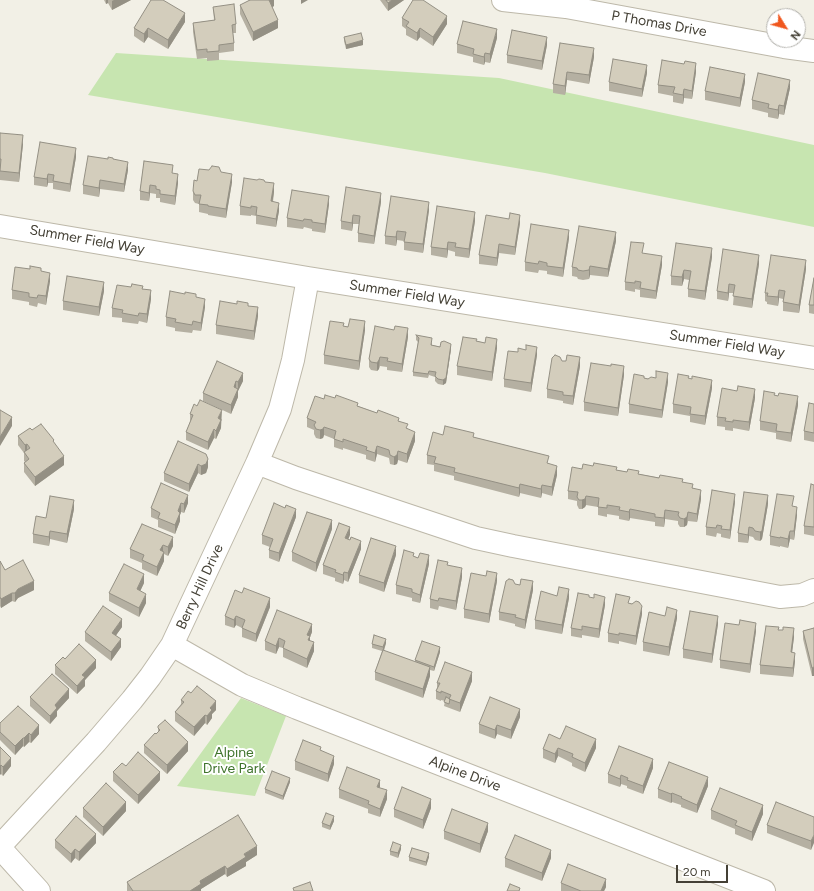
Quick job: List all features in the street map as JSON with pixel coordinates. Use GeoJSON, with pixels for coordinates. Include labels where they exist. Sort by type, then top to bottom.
{"type":"FeatureCollection","features":[{"type":"Feature","properties":{"kind":"street","name":"P Thomas Drive"},"geometry":{"type":"LineString","coordinates":[[503,0],[567,4],[784,47],[814,51]]}},
{"type":"Feature","properties":{"kind":"street","name":"Summer Field Way"},"geometry":{"type":"LineString","coordinates":[[0,226],[308,278],[814,358]]}},
{"type":"Feature","properties":{"kind":"street","name":"Berry Hill Drive"},"geometry":{"type":"LineString","coordinates":[[0,847],[96,742],[132,700],[172,645],[257,463],[280,409],[292,360],[308,278]]}},
{"type":"Feature","properties":{"kind":"street"},"geometry":{"type":"LineString","coordinates":[[257,463],[296,478],[476,538],[780,597],[802,595],[814,590]]}},
{"type":"Feature","properties":{"kind":"street","name":"Alpine Drive"},"geometry":{"type":"LineString","coordinates":[[172,645],[242,686],[764,891]]}},
{"type":"Feature","properties":{"kind":"street"},"geometry":{"type":"LineString","coordinates":[[0,847],[39,891]]}},
{"type":"Feature","properties":{"kind":"green space"},"geometry":{"type":"Polygon","coordinates":[[[116,53],[499,78],[814,145],[814,227],[545,173],[88,95],[116,53]]]}},
{"type":"Feature","properties":{"kind":"green space","name":"Alpine Drive Park"},"geometry":{"type":"Polygon","coordinates":[[[241,698],[286,716],[255,796],[177,786],[241,698]]]}},
{"type":"Feature","properties":{"kind":"building"},"geometry":{"type":"Polygon","coordinates":[[[151,0],[163,0],[185,13],[168,40],[148,28],[144,34],[134,28],[151,0]]]}},
{"type":"Feature","properties":{"kind":"building"},"geometry":{"type":"Polygon","coordinates":[[[250,0],[269,0],[278,20],[253,32],[240,5],[250,0]]]}},
{"type":"Feature","properties":{"kind":"building"},"geometry":{"type":"Polygon","coordinates":[[[413,0],[423,0],[447,16],[433,37],[420,28],[417,33],[406,26],[409,22],[402,18],[413,0]]]}},
{"type":"Feature","properties":{"kind":"building"},"geometry":{"type":"Polygon","coordinates":[[[234,4],[236,24],[232,25],[234,43],[219,45],[219,51],[207,52],[207,49],[197,50],[193,23],[215,20],[213,7],[234,4]]]}},
{"type":"Feature","properties":{"kind":"building"},"geometry":{"type":"Polygon","coordinates":[[[463,21],[497,29],[490,54],[485,53],[484,57],[473,54],[474,49],[457,44],[463,21]]]}},
{"type":"Feature","properties":{"kind":"building"},"geometry":{"type":"Polygon","coordinates":[[[512,30],[547,37],[542,61],[507,55],[512,30]]]}},
{"type":"Feature","properties":{"kind":"building"},"geometry":{"type":"Polygon","coordinates":[[[361,33],[363,40],[346,45],[344,37],[361,33]]]}},
{"type":"Feature","properties":{"kind":"building"},"geometry":{"type":"Polygon","coordinates":[[[560,43],[594,48],[589,75],[567,72],[565,86],[553,84],[560,43]]]}},
{"type":"Feature","properties":{"kind":"building"},"geometry":{"type":"Polygon","coordinates":[[[613,59],[647,65],[642,89],[609,82],[613,59]]]}},
{"type":"Feature","properties":{"kind":"building"},"geometry":{"type":"Polygon","coordinates":[[[662,60],[684,64],[685,61],[696,63],[692,91],[684,89],[683,95],[673,93],[675,87],[658,85],[662,60]]]}},
{"type":"Feature","properties":{"kind":"building"},"geometry":{"type":"Polygon","coordinates":[[[710,67],[745,74],[740,98],[705,91],[710,67]]]}},
{"type":"Feature","properties":{"kind":"building"},"geometry":{"type":"Polygon","coordinates":[[[758,73],[790,80],[784,106],[779,105],[778,110],[768,108],[769,104],[752,100],[758,73]]]}},
{"type":"Feature","properties":{"kind":"building"},"geometry":{"type":"Polygon","coordinates":[[[0,133],[23,135],[19,173],[0,171],[0,133]]]}},
{"type":"Feature","properties":{"kind":"building"},"geometry":{"type":"Polygon","coordinates":[[[40,142],[76,148],[70,184],[53,181],[54,175],[48,174],[47,179],[34,177],[40,142]]]}},
{"type":"Feature","properties":{"kind":"building"},"geometry":{"type":"Polygon","coordinates":[[[88,156],[108,159],[108,157],[128,162],[124,184],[100,180],[99,188],[83,185],[88,156]]]}},
{"type":"Feature","properties":{"kind":"building"},"geometry":{"type":"Polygon","coordinates":[[[144,161],[173,165],[172,173],[178,174],[175,196],[160,194],[160,190],[156,189],[156,186],[150,185],[149,193],[140,191],[144,161]]]}},
{"type":"Feature","properties":{"kind":"building"},"geometry":{"type":"Polygon","coordinates":[[[212,166],[219,167],[221,172],[232,174],[226,209],[199,204],[201,195],[195,195],[193,191],[194,180],[197,181],[199,169],[209,170],[212,166]]]}},
{"type":"Feature","properties":{"kind":"building"},"geometry":{"type":"Polygon","coordinates":[[[244,178],[259,179],[264,180],[265,182],[274,183],[271,201],[279,203],[276,219],[256,215],[257,207],[251,206],[251,208],[240,206],[244,178]]]}},
{"type":"Feature","properties":{"kind":"building"},"geometry":{"type":"Polygon","coordinates":[[[346,187],[381,193],[374,236],[358,233],[360,216],[353,215],[352,223],[341,221],[346,187]]]}},
{"type":"Feature","properties":{"kind":"building"},"geometry":{"type":"Polygon","coordinates":[[[292,190],[329,196],[325,224],[312,222],[312,220],[304,219],[303,221],[287,218],[292,190]]]}},
{"type":"Feature","properties":{"kind":"building"},"geometry":{"type":"Polygon","coordinates":[[[391,196],[429,202],[423,244],[404,242],[406,232],[397,231],[396,237],[385,236],[391,196]]]}},
{"type":"Feature","properties":{"kind":"building"},"geometry":{"type":"Polygon","coordinates":[[[437,206],[475,212],[469,249],[455,247],[456,243],[448,242],[447,249],[431,247],[437,206]]]}},
{"type":"Feature","properties":{"kind":"building"},"geometry":{"type":"Polygon","coordinates":[[[510,213],[520,215],[515,247],[499,244],[497,258],[479,255],[486,215],[509,219],[510,213]]]}},
{"type":"Feature","properties":{"kind":"building"},"geometry":{"type":"Polygon","coordinates":[[[531,224],[569,230],[563,268],[547,266],[547,263],[539,261],[538,264],[525,262],[531,224]]]}},
{"type":"Feature","properties":{"kind":"building"},"geometry":{"type":"Polygon","coordinates":[[[579,226],[616,232],[608,269],[590,266],[589,270],[583,271],[572,267],[579,226]]]}},
{"type":"Feature","properties":{"kind":"building"},"geometry":{"type":"Polygon","coordinates":[[[631,242],[644,243],[642,253],[662,256],[656,291],[640,288],[641,282],[625,282],[631,242]]]}},
{"type":"Feature","properties":{"kind":"building"},"geometry":{"type":"Polygon","coordinates":[[[676,243],[712,248],[705,291],[688,289],[691,271],[684,270],[682,277],[671,276],[676,243]]]}},
{"type":"Feature","properties":{"kind":"building"},"geometry":{"type":"Polygon","coordinates":[[[723,249],[759,255],[752,299],[733,296],[735,285],[729,284],[728,293],[717,291],[723,249]]]}},
{"type":"Feature","properties":{"kind":"building"},"geometry":{"type":"Polygon","coordinates":[[[771,255],[806,260],[799,305],[783,302],[785,291],[779,290],[778,297],[767,296],[768,293],[765,293],[771,255]]]}},
{"type":"Feature","properties":{"kind":"building"},"geometry":{"type":"Polygon","coordinates":[[[30,266],[41,268],[41,271],[50,273],[46,296],[38,295],[37,298],[29,297],[29,293],[12,290],[15,267],[30,269],[30,266]]]}},
{"type":"Feature","properties":{"kind":"building"},"geometry":{"type":"Polygon","coordinates":[[[67,276],[104,282],[99,307],[63,301],[67,276]]]}},
{"type":"Feature","properties":{"kind":"building"},"geometry":{"type":"Polygon","coordinates":[[[814,278],[814,305],[809,305],[814,278]]]}},
{"type":"Feature","properties":{"kind":"building"},"geometry":{"type":"Polygon","coordinates":[[[132,284],[143,286],[142,289],[151,290],[147,314],[139,313],[138,316],[122,313],[123,310],[112,308],[117,285],[131,287],[132,284]]]}},
{"type":"Feature","properties":{"kind":"building"},"geometry":{"type":"Polygon","coordinates":[[[170,291],[185,294],[185,292],[196,294],[196,297],[205,299],[201,323],[193,321],[192,325],[175,322],[176,319],[166,317],[170,291]]]}},
{"type":"Feature","properties":{"kind":"building"},"geometry":{"type":"Polygon","coordinates":[[[220,301],[237,304],[237,301],[248,303],[248,306],[258,307],[254,331],[216,325],[220,301]]]}},
{"type":"Feature","properties":{"kind":"building"},"geometry":{"type":"Polygon","coordinates":[[[350,319],[365,321],[359,361],[324,355],[330,321],[344,323],[343,326],[348,327],[350,319]]]}},
{"type":"Feature","properties":{"kind":"building"},"geometry":{"type":"Polygon","coordinates":[[[375,326],[394,330],[395,326],[408,328],[402,364],[387,361],[388,358],[380,357],[377,363],[371,362],[369,359],[375,326]]]}},
{"type":"Feature","properties":{"kind":"building"},"geometry":{"type":"Polygon","coordinates":[[[416,335],[432,338],[431,345],[440,347],[441,342],[444,341],[451,344],[446,378],[443,380],[438,379],[435,376],[436,372],[429,371],[428,374],[413,372],[419,338],[416,335]]]}},
{"type":"Feature","properties":{"kind":"building"},"geometry":{"type":"Polygon","coordinates":[[[463,337],[477,339],[476,341],[485,343],[486,337],[497,339],[492,372],[457,366],[463,337]]]}},
{"type":"Feature","properties":{"kind":"building"},"geometry":{"type":"Polygon","coordinates":[[[526,345],[537,347],[531,383],[504,379],[508,351],[518,352],[518,348],[526,350],[526,345]]]}},
{"type":"Feature","properties":{"kind":"building"},"geometry":{"type":"Polygon","coordinates":[[[555,355],[560,357],[562,361],[566,361],[567,355],[580,357],[573,396],[563,395],[563,392],[547,389],[552,358],[555,355]]]}},
{"type":"Feature","properties":{"kind":"building"},"geometry":{"type":"Polygon","coordinates":[[[217,361],[243,373],[238,382],[236,381],[234,387],[238,389],[231,405],[203,393],[217,361]]]}},
{"type":"Feature","properties":{"kind":"building"},"geometry":{"type":"Polygon","coordinates":[[[591,363],[624,366],[618,408],[584,402],[591,363]]]}},
{"type":"Feature","properties":{"kind":"building"},"geometry":{"type":"Polygon","coordinates":[[[656,371],[668,373],[662,410],[629,404],[634,374],[644,376],[644,378],[648,379],[651,377],[656,378],[656,371]]]}},
{"type":"Feature","properties":{"kind":"building"},"geometry":{"type":"Polygon","coordinates":[[[678,374],[689,376],[688,378],[692,379],[692,376],[712,380],[705,416],[690,414],[691,407],[673,404],[678,374]]]}},
{"type":"Feature","properties":{"kind":"building"},"geometry":{"type":"Polygon","coordinates":[[[738,386],[755,389],[749,422],[733,420],[733,422],[725,421],[726,418],[717,417],[722,388],[737,391],[738,386]]]}},
{"type":"Feature","properties":{"kind":"building"},"geometry":{"type":"Polygon","coordinates":[[[764,391],[775,393],[774,395],[778,396],[779,393],[798,396],[791,433],[776,431],[777,424],[760,421],[764,391]]]}},
{"type":"Feature","properties":{"kind":"building"},"geometry":{"type":"Polygon","coordinates":[[[325,395],[335,398],[336,395],[358,403],[357,406],[377,413],[378,410],[399,418],[398,421],[408,424],[406,428],[415,432],[407,454],[398,451],[397,455],[394,457],[390,455],[389,450],[377,446],[375,453],[366,450],[367,447],[343,439],[343,442],[334,439],[336,431],[324,427],[320,430],[316,429],[314,425],[316,422],[307,418],[315,396],[324,399],[325,395]]]}},
{"type":"Feature","properties":{"kind":"building"},"geometry":{"type":"Polygon","coordinates":[[[200,400],[222,410],[218,418],[221,420],[216,431],[214,429],[208,442],[186,432],[193,415],[190,414],[194,404],[197,406],[200,400]]]}},
{"type":"Feature","properties":{"kind":"building"},"geometry":{"type":"Polygon","coordinates":[[[809,403],[814,404],[814,433],[804,431],[809,403]]]}},
{"type":"Feature","properties":{"kind":"building"},"geometry":{"type":"Polygon","coordinates":[[[0,410],[12,417],[0,437],[0,410]]]}},
{"type":"Feature","properties":{"kind":"building"},"geometry":{"type":"Polygon","coordinates":[[[41,424],[54,440],[53,441],[64,456],[35,477],[24,463],[29,459],[24,452],[30,448],[27,444],[25,445],[18,436],[30,428],[32,430],[41,424]]]}},
{"type":"Feature","properties":{"kind":"building"},"geometry":{"type":"Polygon","coordinates":[[[445,426],[474,433],[473,437],[549,456],[547,463],[557,466],[552,487],[542,485],[541,489],[520,484],[519,488],[454,472],[455,468],[434,463],[436,457],[427,455],[433,432],[443,435],[445,426]]]}},
{"type":"Feature","properties":{"kind":"building"},"geometry":{"type":"Polygon","coordinates":[[[178,441],[206,454],[208,459],[206,464],[201,466],[198,464],[189,484],[164,473],[178,441]]]}},
{"type":"Feature","properties":{"kind":"building"},"geometry":{"type":"Polygon","coordinates":[[[594,463],[617,467],[616,470],[627,472],[628,469],[639,471],[638,474],[659,478],[660,475],[683,479],[682,482],[693,484],[692,488],[701,490],[697,514],[688,512],[687,517],[684,519],[680,518],[678,515],[679,512],[665,510],[664,518],[655,517],[655,514],[630,509],[629,512],[619,510],[620,507],[607,505],[607,508],[598,507],[599,498],[586,496],[585,499],[579,500],[577,497],[578,492],[568,491],[572,467],[582,469],[583,464],[593,466],[594,463]]]}},
{"type":"Feature","properties":{"kind":"building"},"geometry":{"type":"Polygon","coordinates":[[[161,483],[188,495],[184,504],[181,503],[178,511],[180,513],[175,525],[158,518],[160,513],[151,508],[161,483]]]}},
{"type":"Feature","properties":{"kind":"building"},"geometry":{"type":"Polygon","coordinates":[[[811,484],[814,485],[814,527],[804,526],[811,484]]]}},
{"type":"Feature","properties":{"kind":"building"},"geometry":{"type":"Polygon","coordinates":[[[712,490],[735,494],[730,530],[721,529],[722,526],[717,525],[716,528],[706,527],[712,490]]]}},
{"type":"Feature","properties":{"kind":"building"},"geometry":{"type":"Polygon","coordinates":[[[744,492],[768,495],[762,531],[755,531],[753,528],[749,527],[748,535],[738,533],[744,492]]]}},
{"type":"Feature","properties":{"kind":"building"},"geometry":{"type":"Polygon","coordinates":[[[777,494],[794,496],[792,506],[797,507],[794,531],[790,531],[788,539],[770,536],[777,494]]]}},
{"type":"Feature","properties":{"kind":"building"},"geometry":{"type":"Polygon","coordinates":[[[50,496],[74,500],[67,534],[50,531],[49,537],[33,534],[36,516],[46,518],[50,496]]]}},
{"type":"Feature","properties":{"kind":"building"},"geometry":{"type":"Polygon","coordinates":[[[274,503],[285,508],[286,505],[296,509],[279,553],[269,550],[273,539],[262,535],[274,503]]]}},
{"type":"Feature","properties":{"kind":"building"},"geometry":{"type":"Polygon","coordinates":[[[307,512],[332,520],[316,563],[292,552],[307,512]]]}},
{"type":"Feature","properties":{"kind":"building"},"geometry":{"type":"Polygon","coordinates":[[[339,523],[350,527],[345,538],[350,540],[351,537],[361,541],[348,573],[344,572],[343,575],[335,572],[336,570],[323,565],[339,523]]]}},
{"type":"Feature","properties":{"kind":"building"},"geometry":{"type":"Polygon","coordinates":[[[142,524],[173,537],[168,547],[163,545],[160,550],[164,552],[157,567],[142,560],[144,555],[130,549],[142,524]]]}},
{"type":"Feature","properties":{"kind":"building"},"geometry":{"type":"Polygon","coordinates":[[[371,538],[396,546],[384,583],[359,575],[371,538]]]}},
{"type":"Feature","properties":{"kind":"building"},"geometry":{"type":"Polygon","coordinates":[[[404,550],[414,553],[413,556],[418,558],[420,553],[429,555],[420,595],[412,592],[412,589],[396,585],[404,550]]]}},
{"type":"Feature","properties":{"kind":"building"},"geometry":{"type":"Polygon","coordinates":[[[23,560],[34,581],[18,589],[15,593],[1,599],[0,561],[5,570],[23,560]]]}},
{"type":"Feature","properties":{"kind":"building"},"geometry":{"type":"Polygon","coordinates":[[[438,560],[448,562],[447,565],[462,568],[456,601],[439,598],[438,601],[430,599],[438,560]]]}},
{"type":"Feature","properties":{"kind":"building"},"geometry":{"type":"Polygon","coordinates":[[[124,564],[144,574],[137,589],[146,594],[139,608],[109,593],[124,564]]]}},
{"type":"Feature","properties":{"kind":"building"},"geometry":{"type":"Polygon","coordinates":[[[487,571],[497,573],[489,614],[464,609],[471,573],[486,576],[487,571]]]}},
{"type":"Feature","properties":{"kind":"building"},"geometry":{"type":"Polygon","coordinates":[[[509,579],[513,580],[515,584],[520,585],[521,579],[533,581],[525,620],[515,617],[516,615],[499,612],[506,581],[509,579]]]}},
{"type":"Feature","properties":{"kind":"building"},"geometry":{"type":"Polygon","coordinates":[[[559,587],[569,589],[562,625],[535,620],[541,591],[557,596],[559,587]]]}},
{"type":"Feature","properties":{"kind":"building"},"geometry":{"type":"Polygon","coordinates":[[[244,588],[270,598],[256,634],[242,628],[245,620],[236,616],[234,620],[225,616],[235,590],[242,593],[244,588]]]}},
{"type":"Feature","properties":{"kind":"building"},"geometry":{"type":"Polygon","coordinates":[[[578,593],[589,595],[589,597],[594,598],[594,594],[605,597],[599,629],[582,626],[582,630],[571,628],[578,593]]]}},
{"type":"Feature","properties":{"kind":"building"},"geometry":{"type":"Polygon","coordinates":[[[616,594],[630,597],[628,603],[632,604],[636,601],[642,606],[636,636],[608,633],[616,594]]]}},
{"type":"Feature","properties":{"kind":"building"},"geometry":{"type":"Polygon","coordinates":[[[103,606],[122,619],[112,633],[121,639],[111,652],[85,632],[103,606]]]}},
{"type":"Feature","properties":{"kind":"building"},"geometry":{"type":"Polygon","coordinates":[[[667,607],[677,610],[669,647],[643,642],[649,612],[665,616],[667,607]]]}},
{"type":"Feature","properties":{"kind":"building"},"geometry":{"type":"Polygon","coordinates":[[[277,610],[312,624],[307,635],[310,636],[308,640],[314,642],[307,659],[283,648],[285,641],[279,638],[276,646],[265,641],[277,610]]]}},
{"type":"Feature","properties":{"kind":"building"},"geometry":{"type":"Polygon","coordinates":[[[690,611],[718,616],[712,654],[683,649],[690,611]]]}},
{"type":"Feature","properties":{"kind":"building"},"geometry":{"type":"Polygon","coordinates":[[[740,620],[756,623],[750,664],[720,660],[725,623],[739,625],[740,620]]]}},
{"type":"Feature","properties":{"kind":"building"},"geometry":{"type":"Polygon","coordinates":[[[766,626],[779,627],[778,630],[783,630],[783,627],[794,628],[791,652],[795,653],[793,668],[760,665],[766,626]]]}},
{"type":"Feature","properties":{"kind":"building"},"geometry":{"type":"Polygon","coordinates":[[[814,628],[814,667],[812,668],[803,631],[814,628]]]}},
{"type":"Feature","properties":{"kind":"building"},"geometry":{"type":"Polygon","coordinates":[[[374,635],[386,639],[383,647],[372,644],[374,635]]]}},
{"type":"Feature","properties":{"kind":"building"},"geometry":{"type":"Polygon","coordinates":[[[422,641],[440,647],[434,667],[415,660],[422,641]]]}},
{"type":"Feature","properties":{"kind":"building"},"geometry":{"type":"Polygon","coordinates":[[[79,644],[96,660],[82,675],[85,677],[77,686],[55,665],[63,657],[65,659],[79,644]]]}},
{"type":"Feature","properties":{"kind":"building"},"geometry":{"type":"Polygon","coordinates":[[[383,650],[430,667],[423,689],[375,672],[383,650]]]}},
{"type":"Feature","properties":{"kind":"building"},"geometry":{"type":"Polygon","coordinates":[[[445,662],[472,672],[460,703],[449,699],[451,695],[441,691],[441,693],[436,691],[440,683],[437,683],[445,662]]]}},
{"type":"Feature","properties":{"kind":"building"},"geometry":{"type":"Polygon","coordinates":[[[52,674],[69,689],[55,705],[57,708],[50,716],[30,697],[52,674]]]}},
{"type":"Feature","properties":{"kind":"building"},"geometry":{"type":"Polygon","coordinates":[[[197,686],[216,701],[210,708],[212,710],[207,716],[205,715],[194,727],[175,712],[184,702],[181,700],[188,691],[191,693],[197,686]]]}},
{"type":"Feature","properties":{"kind":"building"},"geometry":{"type":"Polygon","coordinates":[[[446,697],[450,699],[449,704],[444,702],[446,697]]]}},
{"type":"Feature","properties":{"kind":"building"},"geometry":{"type":"Polygon","coordinates":[[[490,697],[520,709],[511,730],[497,725],[495,730],[479,724],[490,697]]]}},
{"type":"Feature","properties":{"kind":"building"},"geometry":{"type":"Polygon","coordinates":[[[18,706],[39,725],[31,735],[29,733],[15,746],[0,732],[0,723],[18,706]]]}},
{"type":"Feature","properties":{"kind":"building"},"geometry":{"type":"Polygon","coordinates":[[[165,720],[188,742],[167,765],[144,745],[155,733],[156,734],[160,730],[158,726],[165,720]]]}},
{"type":"Feature","properties":{"kind":"building"},"geometry":{"type":"Polygon","coordinates":[[[566,726],[596,739],[585,763],[572,757],[573,754],[558,748],[555,754],[543,749],[549,734],[560,739],[566,726]]]}},
{"type":"Feature","properties":{"kind":"building"},"geometry":{"type":"Polygon","coordinates":[[[303,740],[321,747],[320,750],[334,756],[328,774],[295,761],[303,740]]]}},
{"type":"Feature","properties":{"kind":"building"},"geometry":{"type":"Polygon","coordinates":[[[619,746],[653,759],[643,786],[627,780],[628,778],[621,775],[620,779],[608,774],[619,746]]]}},
{"type":"Feature","properties":{"kind":"building"},"geometry":{"type":"Polygon","coordinates":[[[0,747],[11,758],[3,767],[1,765],[0,766],[0,747]]]}},
{"type":"Feature","properties":{"kind":"building"},"geometry":{"type":"Polygon","coordinates":[[[138,752],[160,772],[138,795],[113,772],[122,763],[126,766],[138,752]]]}},
{"type":"Feature","properties":{"kind":"building"},"geometry":{"type":"Polygon","coordinates":[[[669,762],[708,777],[697,805],[681,798],[682,797],[658,789],[669,762]]]}},
{"type":"Feature","properties":{"kind":"building"},"geometry":{"type":"Polygon","coordinates":[[[347,767],[380,780],[377,787],[387,790],[380,809],[368,804],[369,801],[339,789],[347,767]]]}},
{"type":"Feature","properties":{"kind":"building"},"geometry":{"type":"Polygon","coordinates":[[[272,771],[290,778],[283,796],[265,789],[272,771]]]}},
{"type":"Feature","properties":{"kind":"building"},"geometry":{"type":"Polygon","coordinates":[[[106,783],[126,802],[103,827],[83,808],[106,783]]]}},
{"type":"Feature","properties":{"kind":"building"},"geometry":{"type":"Polygon","coordinates":[[[402,787],[431,799],[423,820],[394,809],[402,787]]]}},
{"type":"Feature","properties":{"kind":"building"},"geometry":{"type":"Polygon","coordinates":[[[720,788],[763,805],[752,832],[735,825],[737,821],[711,810],[720,788]]]}},
{"type":"Feature","properties":{"kind":"building"},"geometry":{"type":"Polygon","coordinates":[[[776,802],[814,817],[814,835],[811,841],[767,825],[776,802]]]}},
{"type":"Feature","properties":{"kind":"building"},"geometry":{"type":"Polygon","coordinates":[[[452,809],[488,823],[480,844],[444,831],[452,809]]]}},
{"type":"Feature","properties":{"kind":"building"},"geometry":{"type":"Polygon","coordinates":[[[326,813],[334,816],[330,826],[322,823],[326,813]]]}},
{"type":"Feature","properties":{"kind":"building"},"geometry":{"type":"Polygon","coordinates":[[[238,815],[257,846],[244,854],[246,857],[227,869],[225,866],[200,881],[201,884],[190,891],[133,891],[127,882],[238,815]]]}},
{"type":"Feature","properties":{"kind":"building"},"geometry":{"type":"Polygon","coordinates":[[[76,816],[96,834],[79,852],[75,849],[71,854],[55,840],[76,816]]]}},
{"type":"Feature","properties":{"kind":"building"},"geometry":{"type":"Polygon","coordinates":[[[515,835],[551,850],[542,873],[505,858],[515,835]]]}},
{"type":"Feature","properties":{"kind":"building"},"geometry":{"type":"Polygon","coordinates":[[[393,842],[401,845],[398,853],[390,851],[393,842]]]}},
{"type":"Feature","properties":{"kind":"building"},"geometry":{"type":"Polygon","coordinates":[[[412,848],[429,853],[426,862],[409,857],[412,848]]]}},
{"type":"Feature","properties":{"kind":"building"},"geometry":{"type":"Polygon","coordinates":[[[568,864],[606,879],[601,891],[581,891],[561,883],[568,864]]]}},
{"type":"Feature","properties":{"kind":"building"},"geometry":{"type":"Polygon","coordinates":[[[310,882],[313,891],[294,891],[293,888],[310,882]]]}},
{"type":"Feature","properties":{"kind":"building"},"geometry":{"type":"Polygon","coordinates":[[[510,884],[520,888],[519,891],[507,891],[510,884]]]}}]}
